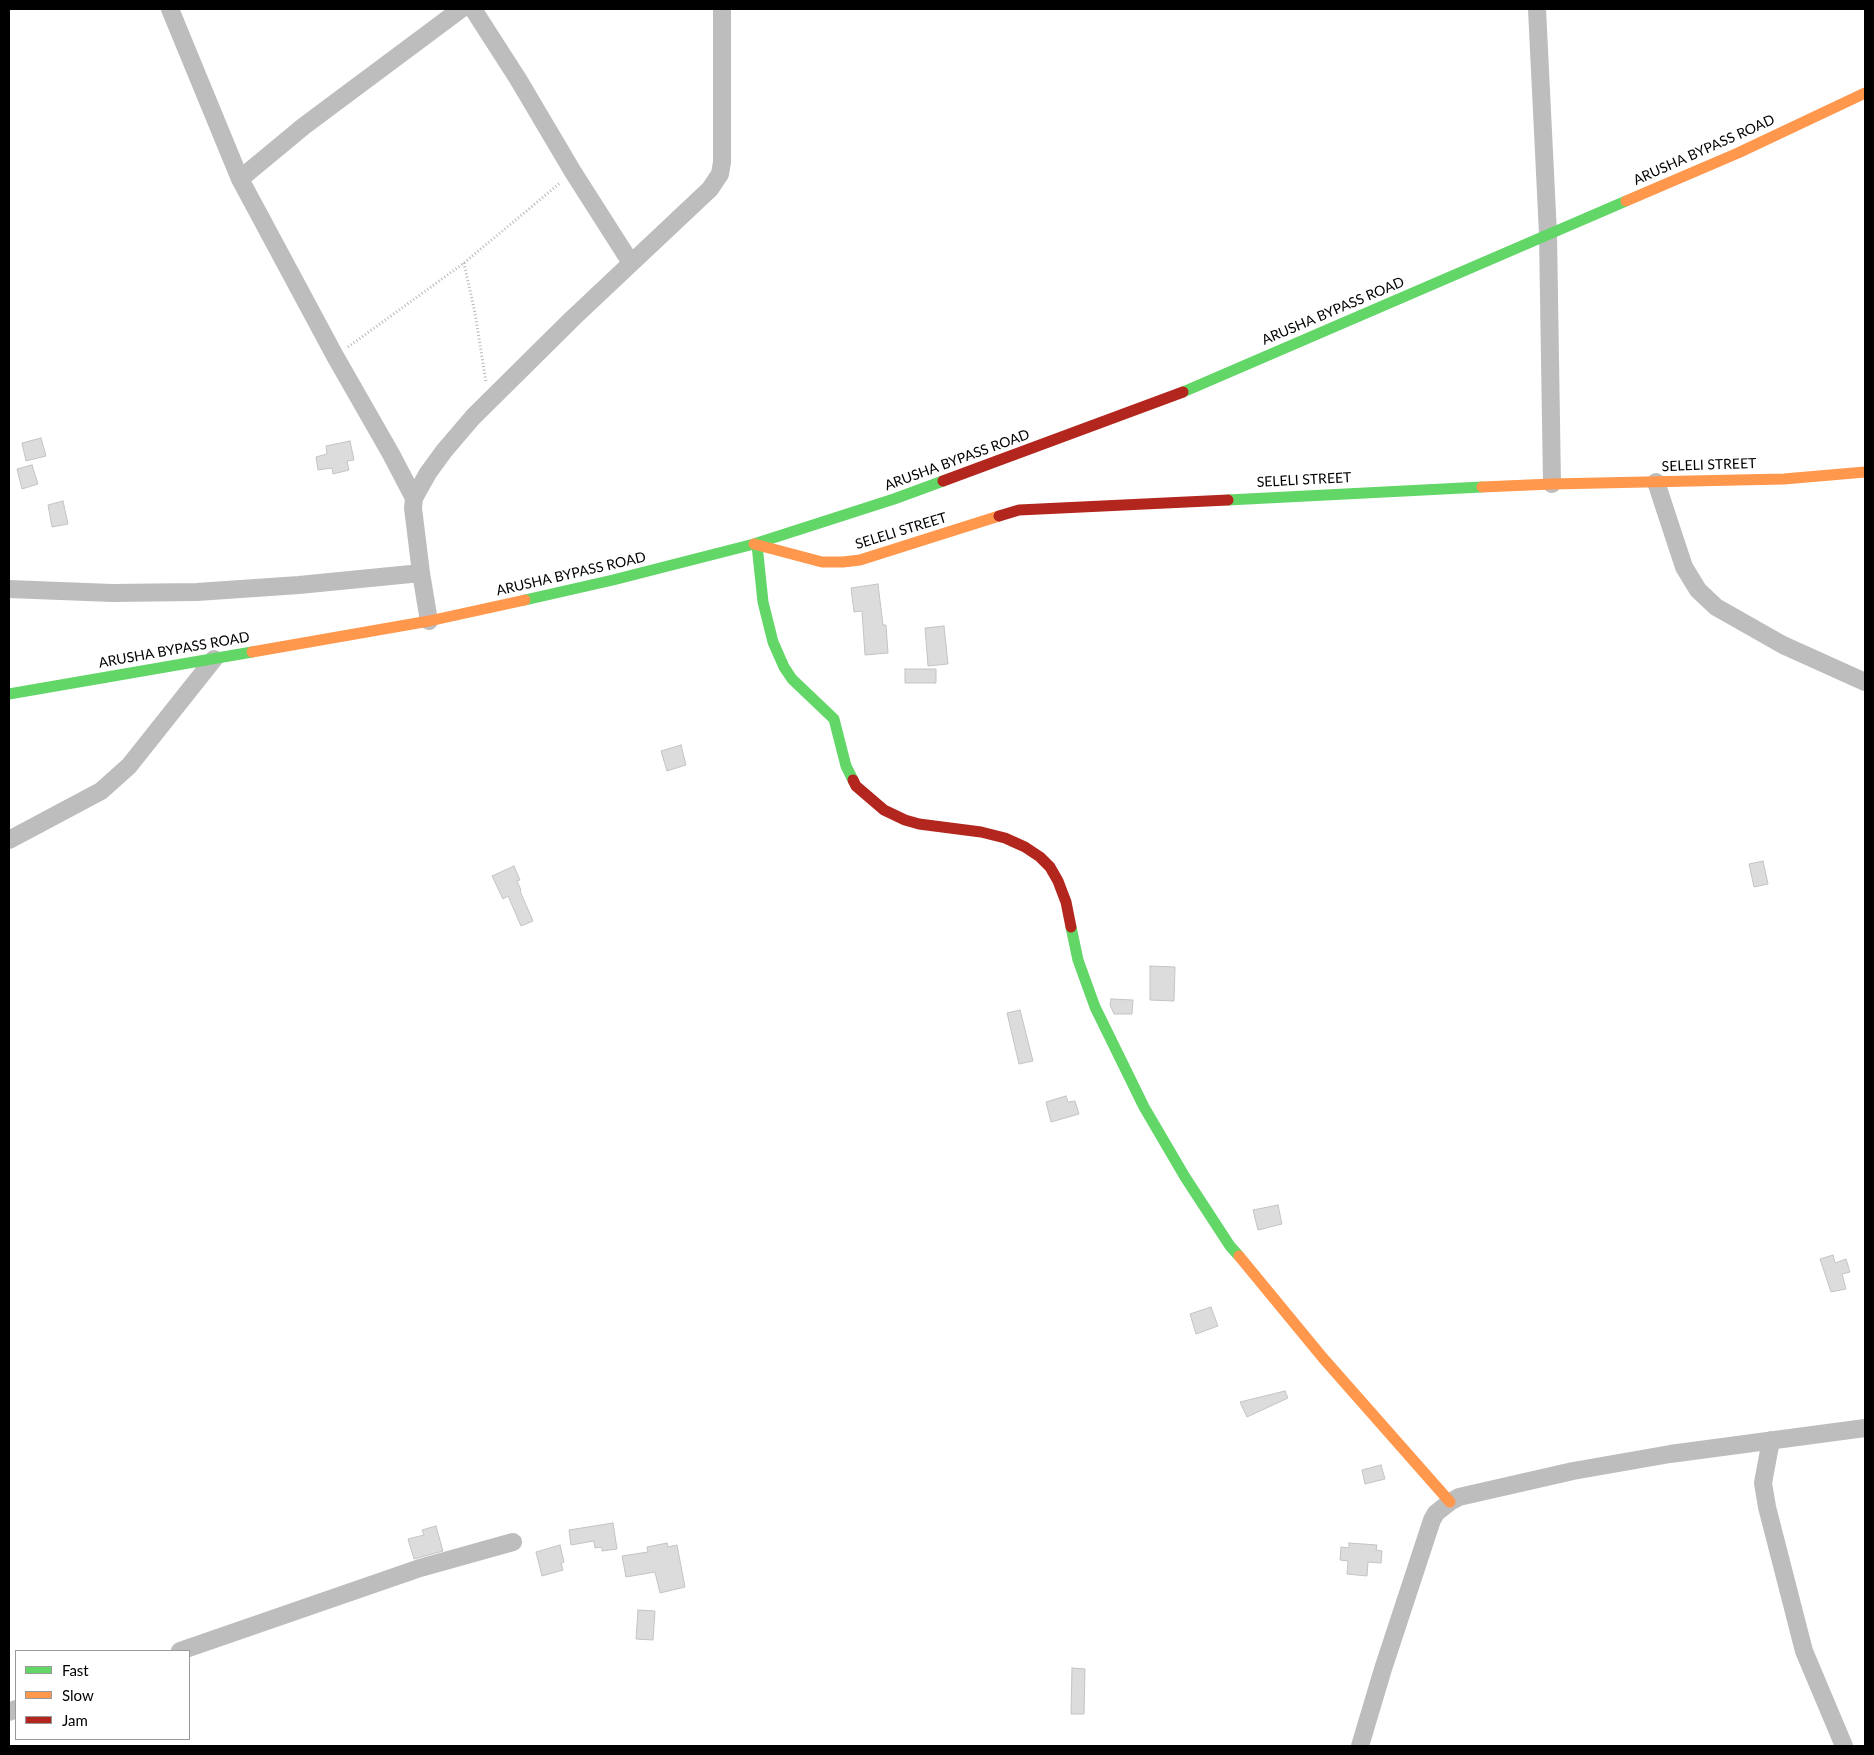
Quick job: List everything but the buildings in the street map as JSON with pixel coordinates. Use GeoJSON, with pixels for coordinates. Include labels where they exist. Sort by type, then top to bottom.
{"type":"FeatureCollection","features":[{"type":"Feature","properties":{"kind":"street"},"geometry":{"type":"LineString","coordinates":[[170,9],[240,179],[414,498],[414,523],[429,621]]}},
{"type":"Feature","properties":{"kind":"street"},"geometry":{"type":"LineString","coordinates":[[240,179],[304,126],[461,9]]}},
{"type":"Feature","properties":{"kind":"street"},"geometry":{"type":"LineString","coordinates":[[473,9],[631,263]]}},
{"type":"Feature","properties":{"kind":"street"},"geometry":{"type":"LineString","coordinates":[[414,498],[428,473],[444,451],[489,402],[631,263],[710,189],[720,174],[722,162],[722,9]]}},
{"type":"Feature","properties":{"kind":"street"},"geometry":{"type":"LineString","coordinates":[[1537,9],[1548,234],[1552,484]]}},
{"type":"Feature","properties":{"kind":"street","name":"ARUSHA BYPASS ROAD"},"geometry":{"type":"LineString","coordinates":[[9,694],[429,621],[612,580],[756,544],[903,496],[1188,390],[1738,153],[1865,93]]}},
{"type":"Feature","properties":{"kind":"street","name":"SELELI STREET"},"geometry":{"type":"LineString","coordinates":[[756,544],[822,562],[843,562],[860,560],[1019,510],[1552,484],[1784,478],[1865,472]]}},
{"type":"Feature","properties":{"kind":"street"},"geometry":{"type":"LineString","coordinates":[[1656,482],[1684,568],[1698,590],[1716,607],[1782,645],[1865,682]]}},
{"type":"Feature","properties":{"kind":"street"},"geometry":{"type":"LineString","coordinates":[[756,544],[763,602],[773,642],[784,667],[792,678],[834,719],[846,766],[856,786],[884,810],[906,820],[919,824],[982,832],[1005,838],[1026,846],[1050,867],[1066,902],[1078,960],[1095,1008],[1144,1107],[1185,1177],[1230,1246],[1322,1358],[1450,1502]]}},
{"type":"Feature","properties":{"kind":"street"},"geometry":{"type":"LineString","coordinates":[[9,589],[197,592],[299,585],[421,573]]}},
{"type":"Feature","properties":{"kind":"street"},"geometry":{"type":"LineString","coordinates":[[9,840],[101,791],[129,766],[214,659]]}},
{"type":"Feature","properties":{"kind":"street"},"geometry":{"type":"LineString","coordinates":[[1360,1746],[1432,1520],[1436,1513],[1450,1502],[1459,1497],[1573,1471],[1771,1440],[1865,1428]]}},
{"type":"Feature","properties":{"kind":"street"},"geometry":{"type":"LineString","coordinates":[[1771,1440],[1764,1472],[1765,1499],[1804,1651],[1844,1746]]}},
{"type":"Feature","properties":{"kind":"street"},"geometry":{"type":"LineString","coordinates":[[183,1650],[420,1568],[513,1542]]}},
{"type":"Feature","properties":{"kind":"path"},"geometry":{"type":"LineString","coordinates":[[335,356],[464,263],[574,172]]}},
{"type":"Feature","properties":{"kind":"path"},"geometry":{"type":"LineString","coordinates":[[464,263],[489,402]]}},
{"type":"Feature","properties":{"kind":"traffic: fast"},"geometry":{"type":"LineString","coordinates":[[1183,392],[1626,201]]}},
{"type":"Feature","properties":{"kind":"traffic: fast"},"geometry":{"type":"LineString","coordinates":[[525,600],[754,544],[894,499],[943,481]]}},
{"type":"Feature","properties":{"kind":"traffic: fast"},"geometry":{"type":"LineString","coordinates":[[1228,500],[1482,487]]}},
{"type":"Feature","properties":{"kind":"traffic: fast"},"geometry":{"type":"LineString","coordinates":[[757,545],[763,602],[773,642],[784,667],[792,679],[834,719],[846,766],[853,780]]}},
{"type":"Feature","properties":{"kind":"traffic: fast"},"geometry":{"type":"LineString","coordinates":[[9,694],[252,652]]}},
{"type":"Feature","properties":{"kind":"traffic: fast"},"geometry":{"type":"LineString","coordinates":[[1071,927],[1078,960],[1095,1007],[1144,1107],[1185,1177],[1230,1246],[1239,1256]]}},
{"type":"Feature","properties":{"kind":"traffic: slow"},"geometry":{"type":"LineString","coordinates":[[1626,201],[1738,153],[1865,93]]}},
{"type":"Feature","properties":{"kind":"traffic: slow"},"geometry":{"type":"LineString","coordinates":[[1482,487],[1784,479],[1865,472]]}},
{"type":"Feature","properties":{"kind":"traffic: slow"},"geometry":{"type":"LineString","coordinates":[[754,544],[822,562],[843,562],[860,560],[999,516]]}},
{"type":"Feature","properties":{"kind":"traffic: slow"},"geometry":{"type":"LineString","coordinates":[[252,652],[429,621],[525,600]]}},
{"type":"Feature","properties":{"kind":"traffic: slow"},"geometry":{"type":"LineString","coordinates":[[1239,1256],[1323,1358],[1450,1502]]}},
{"type":"Feature","properties":{"kind":"traffic: jam"},"geometry":{"type":"LineString","coordinates":[[943,481],[1183,392]]}},
{"type":"Feature","properties":{"kind":"traffic: jam"},"geometry":{"type":"LineString","coordinates":[[999,516],[1019,510],[1228,500]]}},
{"type":"Feature","properties":{"kind":"traffic: jam"},"geometry":{"type":"LineString","coordinates":[[853,780],[856,786],[884,810],[905,820],[919,824],[981,832],[1005,838],[1025,847],[1040,857],[1050,867],[1058,881],[1066,902],[1071,927]]}}]}
